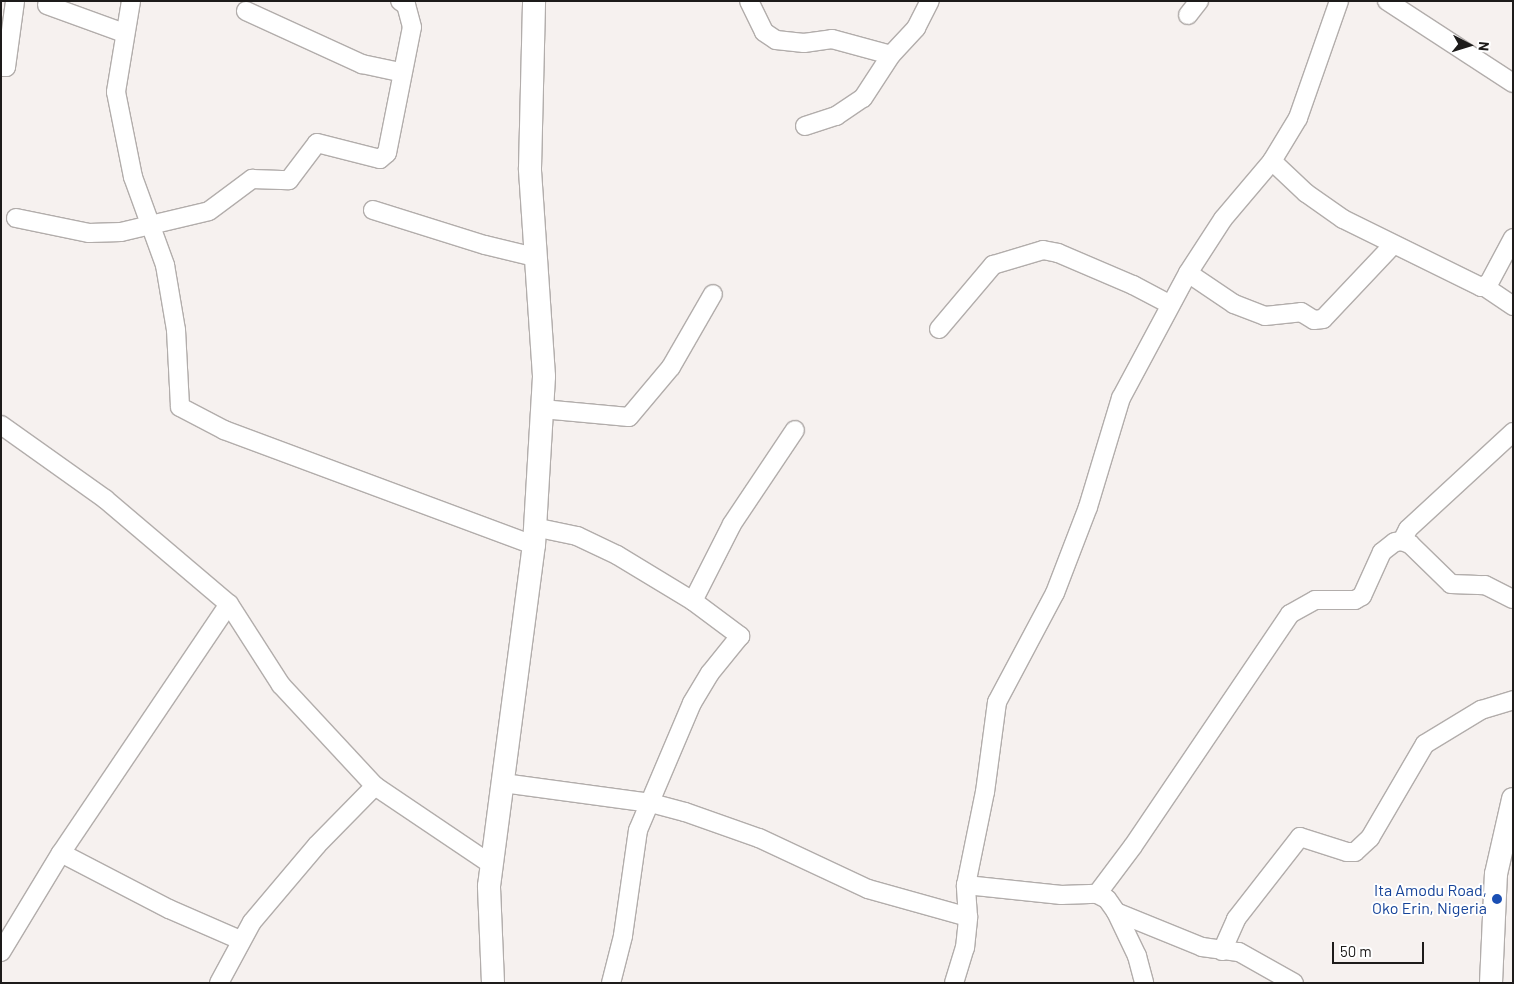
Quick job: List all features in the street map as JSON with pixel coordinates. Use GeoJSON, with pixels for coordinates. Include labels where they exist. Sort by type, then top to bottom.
{"type":"FeatureCollection","features":[{"type":"Feature","properties":{"kind":"main road"},"geometry":{"type":"LineString","coordinates":[[493,983],[489,886],[534,536],[544,376],[535,257],[529,107],[534,1]]}},
{"type":"Feature","properties":{"kind":"main road"},"geometry":{"type":"LineString","coordinates":[[1491,983],[1496,874],[1513,798]]}},
{"type":"Feature","properties":{"kind":"street"},"geometry":{"type":"LineString","coordinates":[[1,67],[6,67],[15,1]]}},
{"type":"Feature","properties":{"kind":"street"},"geometry":{"type":"LineString","coordinates":[[131,1],[124,33],[116,92],[133,177],[165,265],[176,330],[177,402],[184,411],[224,430],[534,536],[577,536],[693,601],[740,636],[710,674],[692,703],[635,844],[637,850],[625,926],[611,983]]}},
{"type":"Feature","properties":{"kind":"street"},"geometry":{"type":"LineString","coordinates":[[16,218],[88,233],[121,232],[209,210],[252,179],[292,179],[317,143],[380,159],[387,153],[400,72],[412,26],[406,5],[400,1]]}},
{"type":"Feature","properties":{"kind":"street"},"geometry":{"type":"LineString","coordinates":[[749,1],[764,32],[776,40],[804,43],[832,39],[891,55]]}},
{"type":"Feature","properties":{"kind":"street"},"geometry":{"type":"LineString","coordinates":[[805,126],[836,116],[863,98],[891,55],[916,28],[930,1]]}},
{"type":"Feature","properties":{"kind":"street"},"geometry":{"type":"LineString","coordinates":[[1188,15],[1199,1]]}},
{"type":"Feature","properties":{"kind":"street"},"geometry":{"type":"LineString","coordinates":[[954,983],[965,948],[968,917],[966,885],[985,792],[997,702],[1054,593],[1088,507],[1121,398],[1168,304],[1223,219],[1272,161],[1298,118],[1309,91],[1338,1]]}},
{"type":"Feature","properties":{"kind":"street"},"geometry":{"type":"LineString","coordinates":[[1388,1],[1513,83]]}},
{"type":"Feature","properties":{"kind":"street"},"geometry":{"type":"LineString","coordinates":[[47,5],[124,33]]}},
{"type":"Feature","properties":{"kind":"street"},"geometry":{"type":"LineString","coordinates":[[246,11],[362,64],[400,72]]}},
{"type":"Feature","properties":{"kind":"street"},"geometry":{"type":"LineString","coordinates":[[1272,161],[1306,193],[1343,219],[1393,245],[1485,287],[1513,306]]}},
{"type":"Feature","properties":{"kind":"street"},"geometry":{"type":"LineString","coordinates":[[373,210],[485,245],[535,257]]}},
{"type":"Feature","properties":{"kind":"street"},"geometry":{"type":"LineString","coordinates":[[1485,287],[1513,238]]}},
{"type":"Feature","properties":{"kind":"street"},"geometry":{"type":"LineString","coordinates":[[1188,273],[1234,304],[1265,316],[1301,312],[1314,320],[1323,319],[1393,245]]}},
{"type":"Feature","properties":{"kind":"street"},"geometry":{"type":"LineString","coordinates":[[939,329],[993,265],[1043,250],[1058,253],[1133,285],[1168,304]]}},
{"type":"Feature","properties":{"kind":"street"},"geometry":{"type":"LineString","coordinates":[[542,409],[630,417],[671,367],[713,294]]}},
{"type":"Feature","properties":{"kind":"street"},"geometry":{"type":"LineString","coordinates":[[1,425],[105,499],[229,604],[281,685],[375,786],[492,864]]}},
{"type":"Feature","properties":{"kind":"street"},"geometry":{"type":"LineString","coordinates":[[693,601],[732,524],[796,430]]}},
{"type":"Feature","properties":{"kind":"street"},"geometry":{"type":"LineString","coordinates":[[1402,541],[1408,529],[1513,432]]}},
{"type":"Feature","properties":{"kind":"street"},"geometry":{"type":"LineString","coordinates":[[1097,894],[1134,846],[1290,614],[1315,600],[1355,600],[1362,596],[1382,552],[1395,542],[1402,541],[1410,544],[1451,584],[1485,585],[1513,598]]}},
{"type":"Feature","properties":{"kind":"street"},"geometry":{"type":"LineString","coordinates":[[1,952],[61,853],[229,604]]}},
{"type":"Feature","properties":{"kind":"street"},"geometry":{"type":"LineString","coordinates":[[1222,951],[1236,918],[1300,837],[1346,852],[1355,852],[1370,838],[1426,744],[1481,710],[1513,700]]}},
{"type":"Feature","properties":{"kind":"street"},"geometry":{"type":"LineString","coordinates":[[503,783],[651,803],[759,838],[868,889],[968,917]]}},
{"type":"Feature","properties":{"kind":"street"},"geometry":{"type":"LineString","coordinates":[[219,983],[240,940],[317,845],[375,786]]}},
{"type":"Feature","properties":{"kind":"street"},"geometry":{"type":"LineString","coordinates":[[61,853],[169,909],[240,940]]}},
{"type":"Feature","properties":{"kind":"street"},"geometry":{"type":"LineString","coordinates":[[966,885],[1061,896],[1097,894],[1107,899],[1116,912],[1137,956],[1144,983]]}},
{"type":"Feature","properties":{"kind":"street"},"geometry":{"type":"LineString","coordinates":[[1116,912],[1202,947],[1239,952],[1294,983]]}},
{"type":"Feature","properties":{"kind":"place","name":"Ita Amodu Road, Oko Erin, Nigeria"},"geometry":{"type":"Point","coordinates":[1497,899]}}]}
